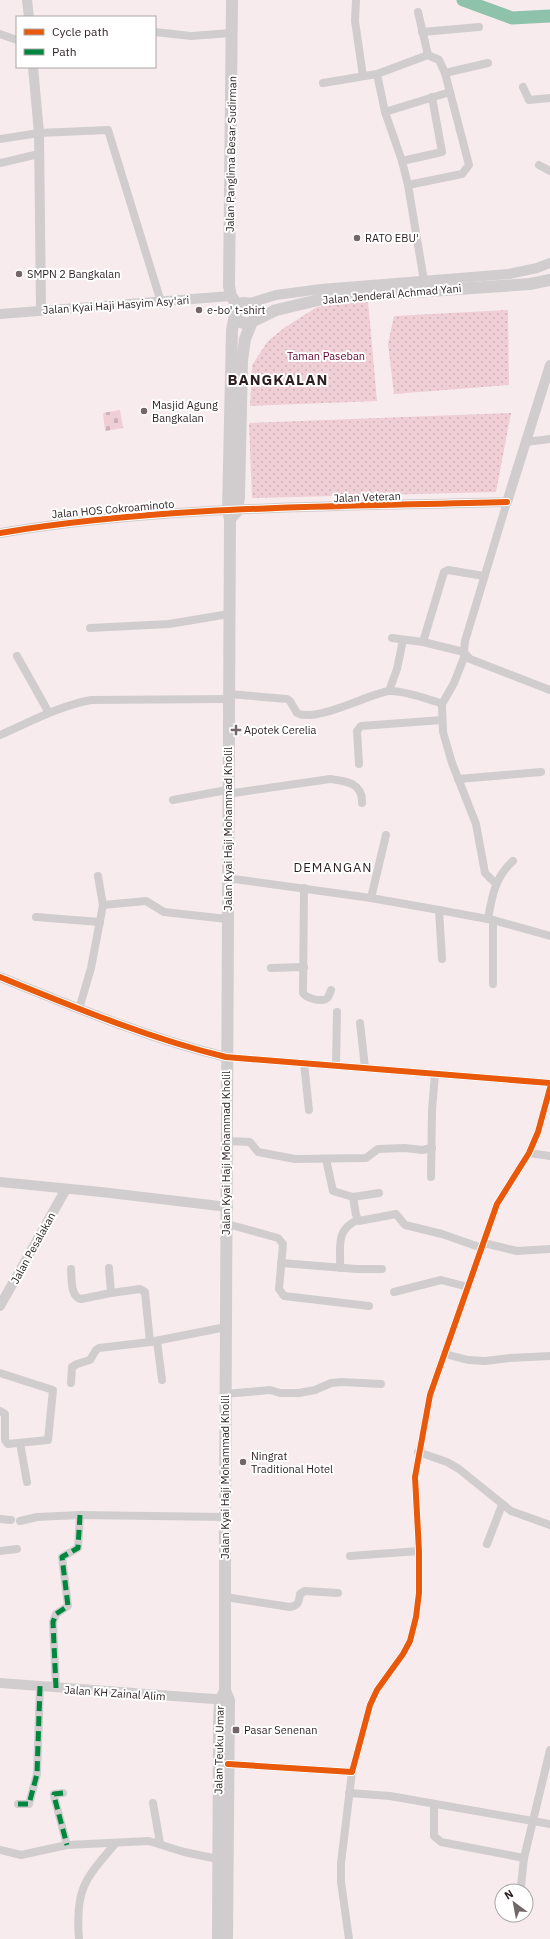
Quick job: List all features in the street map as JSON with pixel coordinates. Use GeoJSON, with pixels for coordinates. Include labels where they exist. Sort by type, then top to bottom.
{"type":"FeatureCollection","features":[{"type":"Feature","properties":{"kind":"main road","name":"Jalan Panglima Besar Sudirman"},"geometry":{"type":"LineString","coordinates":[[232,0],[229,286],[235,306],[232,330],[235,408]]}},
{"type":"Feature","properties":{"kind":"main road","name":"Jalan Jenderal Achmad Yani"},"geometry":{"type":"LineString","coordinates":[[253,321],[282,309],[327,298],[530,284],[550,280]]}},
{"type":"Feature","properties":{"kind":"main road"},"geometry":{"type":"LineString","coordinates":[[235,408],[243,348],[253,321],[257,309],[250,302],[243,302],[235,306],[241,323],[253,321]]}},
{"type":"Feature","properties":{"kind":"main road","name":"Jalan Kyai Haji Mohammad Kholil"},"geometry":{"type":"LineString","coordinates":[[225,1697],[225,1394],[228,1207],[226,1057],[227,792],[229,614],[235,408]]}},
{"type":"Feature","properties":{"kind":"main road","name":"Jalan Teuku Umar"},"geometry":{"type":"LineString","coordinates":[[218,1939],[222,1896],[228,1764],[225,1697]]}},
{"type":"Feature","properties":{"kind":"main road","name":"Jalan Teuku Umar"},"geometry":{"type":"LineString","coordinates":[[225,1697],[218,1859],[227,1939]]}},
{"type":"Feature","properties":{"kind":"street"},"geometry":{"type":"LineString","coordinates":[[27,0],[28,16]]}},
{"type":"Feature","properties":{"kind":"street"},"geometry":{"type":"LineString","coordinates":[[356,0],[355,21],[363,76]]}},
{"type":"Feature","properties":{"kind":"street"},"geometry":{"type":"LineString","coordinates":[[418,12],[428,55]]}},
{"type":"Feature","properties":{"kind":"street"},"geometry":{"type":"LineString","coordinates":[[422,32],[479,27]]}},
{"type":"Feature","properties":{"kind":"street"},"geometry":{"type":"LineString","coordinates":[[156,32],[191,36],[232,34]]}},
{"type":"Feature","properties":{"kind":"street"},"geometry":{"type":"LineString","coordinates":[[0,34],[16,40]]}},
{"type":"Feature","properties":{"kind":"street"},"geometry":{"type":"LineString","coordinates":[[323,83],[377,74],[428,55],[438,59],[445,73],[469,167],[462,174],[408,185]]}},
{"type":"Feature","properties":{"kind":"street"},"geometry":{"type":"LineString","coordinates":[[445,73],[488,63]]}},
{"type":"Feature","properties":{"kind":"street"},"geometry":{"type":"LineString","coordinates":[[33,68],[40,154],[40,310]]}},
{"type":"Feature","properties":{"kind":"street"},"geometry":{"type":"LineString","coordinates":[[377,74],[385,112],[402,161],[408,185],[424,281]]}},
{"type":"Feature","properties":{"kind":"street"},"geometry":{"type":"LineString","coordinates":[[523,87],[529,100],[550,98]]}},
{"type":"Feature","properties":{"kind":"street"},"geometry":{"type":"LineString","coordinates":[[385,112],[450,92]]}},
{"type":"Feature","properties":{"kind":"street"},"geometry":{"type":"LineString","coordinates":[[402,161],[442,152],[432,97]]}},
{"type":"Feature","properties":{"kind":"street"},"geometry":{"type":"LineString","coordinates":[[0,139],[39,133],[105,129],[110,133],[161,302]]}},
{"type":"Feature","properties":{"kind":"street"},"geometry":{"type":"LineString","coordinates":[[0,163],[40,154]]}},
{"type":"Feature","properties":{"kind":"street"},"geometry":{"type":"LineString","coordinates":[[539,166],[550,171]]}},
{"type":"Feature","properties":{"kind":"street","name":"Jalan Jenderal Achmad Yani"},"geometry":{"type":"LineString","coordinates":[[250,302],[276,295],[321,289],[509,274],[537,268],[550,263]]}},
{"type":"Feature","properties":{"kind":"street"},"geometry":{"type":"LineString","coordinates":[[530,284],[550,285]]}},
{"type":"Feature","properties":{"kind":"street","name":"Jalan Kyai Haji Hasyim Asy'ari"},"geometry":{"type":"LineString","coordinates":[[0,314],[161,302],[235,306]]}},
{"type":"Feature","properties":{"kind":"street"},"geometry":{"type":"LineString","coordinates":[[496,884],[485,873],[476,824],[458,780],[443,732],[442,704],[454,683],[465,654],[465,641],[484,576],[550,366]]}},
{"type":"Feature","properties":{"kind":"street"},"geometry":{"type":"LineString","coordinates":[[526,442],[550,440]]}},
{"type":"Feature","properties":{"kind":"street","name":"Jalan Veteran"},"geometry":{"type":"LineString","coordinates":[[232,514],[507,502]]}},
{"type":"Feature","properties":{"kind":"street","name":"Jalan HOS Cokroaminoto"},"geometry":{"type":"LineString","coordinates":[[0,533],[72,522],[232,514]]}},
{"type":"Feature","properties":{"kind":"street"},"geometry":{"type":"LineString","coordinates":[[423,642],[444,572],[448,570],[484,576]]}},
{"type":"Feature","properties":{"kind":"street"},"geometry":{"type":"LineString","coordinates":[[90,628],[169,624],[229,614]]}},
{"type":"Feature","properties":{"kind":"street"},"geometry":{"type":"LineString","coordinates":[[392,638],[423,642],[465,654],[470,659],[550,690]]}},
{"type":"Feature","properties":{"kind":"street"},"geometry":{"type":"LineString","coordinates":[[389,691],[397,669],[403,640]]}},
{"type":"Feature","properties":{"kind":"street"},"geometry":{"type":"LineString","coordinates":[[17,656],[48,714]]}},
{"type":"Feature","properties":{"kind":"street"},"geometry":{"type":"LineString","coordinates":[[0,735],[74,703],[91,700],[229,696],[287,699],[290,701],[296,713],[302,715],[330,711],[389,691],[442,704]]}},
{"type":"Feature","properties":{"kind":"street"},"geometry":{"type":"LineString","coordinates":[[359,764],[357,731],[361,726],[442,720]]}},
{"type":"Feature","properties":{"kind":"street"},"geometry":{"type":"LineString","coordinates":[[458,780],[541,772]]}},
{"type":"Feature","properties":{"kind":"street"},"geometry":{"type":"LineString","coordinates":[[173,800],[330,779],[346,781],[355,785],[362,796],[362,803]]}},
{"type":"Feature","properties":{"kind":"street"},"geometry":{"type":"LineString","coordinates":[[370,898],[386,835]]}},
{"type":"Feature","properties":{"kind":"street"},"geometry":{"type":"LineString","coordinates":[[492,984],[491,919],[496,884],[502,872],[513,861]]}},
{"type":"Feature","properties":{"kind":"street"},"geometry":{"type":"LineString","coordinates":[[79,1009],[91,968],[103,906],[98,876]]}},
{"type":"Feature","properties":{"kind":"street"},"geometry":{"type":"LineString","coordinates":[[227,878],[370,898],[491,919],[550,936]]}},
{"type":"Feature","properties":{"kind":"street"},"geometry":{"type":"LineString","coordinates":[[304,888],[303,990],[305,996],[326,999],[331,990]]}},
{"type":"Feature","properties":{"kind":"street"},"geometry":{"type":"LineString","coordinates":[[103,906],[146,900],[164,912],[227,919]]}},
{"type":"Feature","properties":{"kind":"street"},"geometry":{"type":"LineString","coordinates":[[439,910],[442,959]]}},
{"type":"Feature","properties":{"kind":"street"},"geometry":{"type":"LineString","coordinates":[[36,917],[100,922]]}},
{"type":"Feature","properties":{"kind":"street"},"geometry":{"type":"LineString","coordinates":[[271,968],[304,967]]}},
{"type":"Feature","properties":{"kind":"street"},"geometry":{"type":"LineString","coordinates":[[0,977],[79,1009],[192,1048],[226,1057],[550,1083]]}},
{"type":"Feature","properties":{"kind":"street"},"geometry":{"type":"LineString","coordinates":[[336,1065],[337,1012]]}},
{"type":"Feature","properties":{"kind":"street"},"geometry":{"type":"LineString","coordinates":[[360,1023],[365,1068]]}},
{"type":"Feature","properties":{"kind":"street"},"geometry":{"type":"LineString","coordinates":[[304,1063],[309,1110]]}},
{"type":"Feature","properties":{"kind":"street"},"geometry":{"type":"LineString","coordinates":[[431,1177],[432,1110],[435,1074]]}},
{"type":"Feature","properties":{"kind":"street"},"geometry":{"type":"LineString","coordinates":[[349,1939],[341,1882],[341,1862],[352,1772],[370,1705],[377,1690],[403,1654],[410,1641],[416,1617],[419,1593],[419,1551],[415,1477],[418,1452],[430,1396],[501,1196],[529,1153],[538,1132],[550,1088]]}},
{"type":"Feature","properties":{"kind":"street"},"geometry":{"type":"LineString","coordinates":[[228,1141],[250,1142],[256,1151],[283,1158],[366,1158],[378,1149],[405,1148],[422,1150],[432,1148]]}},
{"type":"Feature","properties":{"kind":"street"},"geometry":{"type":"LineString","coordinates":[[529,1153],[550,1156]]}},
{"type":"Feature","properties":{"kind":"street"},"geometry":{"type":"LineString","coordinates":[[326,1159],[334,1191],[353,1197],[379,1193]]}},
{"type":"Feature","properties":{"kind":"street"},"geometry":{"type":"LineString","coordinates":[[0,1182],[228,1207]]}},
{"type":"Feature","properties":{"kind":"street","name":"Jalan Pesalakan"},"geometry":{"type":"LineString","coordinates":[[0,1306],[66,1189]]}},
{"type":"Feature","properties":{"kind":"street"},"geometry":{"type":"LineString","coordinates":[[353,1197],[357,1220]]}},
{"type":"Feature","properties":{"kind":"street"},"geometry":{"type":"LineString","coordinates":[[340,1268],[341,1233],[344,1227],[357,1220],[362,1221],[396,1214],[405,1225],[483,1245],[517,1251],[550,1249]]}},
{"type":"Feature","properties":{"kind":"street"},"geometry":{"type":"LineString","coordinates":[[227,1224],[281,1240],[283,1244],[279,1289],[284,1296],[369,1306]]}},
{"type":"Feature","properties":{"kind":"street"},"geometry":{"type":"LineString","coordinates":[[281,1263],[340,1268],[382,1269]]}},
{"type":"Feature","properties":{"kind":"street"},"geometry":{"type":"LineString","coordinates":[[109,1268],[111,1293]]}},
{"type":"Feature","properties":{"kind":"street"},"geometry":{"type":"LineString","coordinates":[[71,1270],[74,1294],[77,1298],[140,1289],[145,1292],[162,1380]]}},
{"type":"Feature","properties":{"kind":"street"},"geometry":{"type":"LineString","coordinates":[[394,1292],[441,1280],[468,1287]]}},
{"type":"Feature","properties":{"kind":"street"},"geometry":{"type":"LineString","coordinates":[[71,1383],[72,1367],[90,1360],[97,1349],[154,1342],[226,1327]]}},
{"type":"Feature","properties":{"kind":"street"},"geometry":{"type":"LineString","coordinates":[[445,1354],[468,1360],[485,1361],[550,1356]]}},
{"type":"Feature","properties":{"kind":"street"},"geometry":{"type":"LineString","coordinates":[[0,1374],[52,1389],[48,1440],[20,1443],[6,1442],[5,1414],[0,1411]]}},
{"type":"Feature","properties":{"kind":"street"},"geometry":{"type":"LineString","coordinates":[[225,1394],[265,1391],[299,1393],[315,1390],[331,1383],[342,1382],[381,1384]]}},
{"type":"Feature","properties":{"kind":"street"},"geometry":{"type":"LineString","coordinates":[[20,1443],[27,1482]]}},
{"type":"Feature","properties":{"kind":"street"},"geometry":{"type":"LineString","coordinates":[[418,1452],[447,1462],[459,1469],[502,1505],[523,1516],[550,1525]]}},
{"type":"Feature","properties":{"kind":"street"},"geometry":{"type":"LineString","coordinates":[[487,1544],[502,1505]]}},
{"type":"Feature","properties":{"kind":"street"},"geometry":{"type":"LineString","coordinates":[[20,1521],[37,1517],[80,1515],[225,1517]]}},
{"type":"Feature","properties":{"kind":"street"},"geometry":{"type":"LineString","coordinates":[[56,1688],[53,1622],[56,1614],[68,1606],[62,1557],[78,1548],[80,1515]]}},
{"type":"Feature","properties":{"kind":"street"},"geometry":{"type":"LineString","coordinates":[[0,1519],[11,1520]]}},
{"type":"Feature","properties":{"kind":"street"},"geometry":{"type":"LineString","coordinates":[[0,1551],[17,1549]]}},
{"type":"Feature","properties":{"kind":"street"},"geometry":{"type":"LineString","coordinates":[[350,1556],[419,1551]]}},
{"type":"Feature","properties":{"kind":"street"},"geometry":{"type":"LineString","coordinates":[[225,1597],[290,1607],[297,1605],[300,1594],[304,1591],[338,1594]]}},
{"type":"Feature","properties":{"kind":"street","name":"Jalan KH Zainal Alim"},"geometry":{"type":"LineString","coordinates":[[0,1683],[56,1688],[225,1697]]}},
{"type":"Feature","properties":{"kind":"street"},"geometry":{"type":"LineString","coordinates":[[18,1804],[29,1804],[37,1774],[40,1686]]}},
{"type":"Feature","properties":{"kind":"street"},"geometry":{"type":"LineString","coordinates":[[521,1883],[524,1858],[550,1750]]}},
{"type":"Feature","properties":{"kind":"street"},"geometry":{"type":"LineString","coordinates":[[228,1764],[352,1772]]}},
{"type":"Feature","properties":{"kind":"street"},"geometry":{"type":"LineString","coordinates":[[63,1793],[54,1794],[54,1796],[67,1845]]}},
{"type":"Feature","properties":{"kind":"street"},"geometry":{"type":"LineString","coordinates":[[349,1793],[390,1796],[550,1824]]}},
{"type":"Feature","properties":{"kind":"street"},"geometry":{"type":"LineString","coordinates":[[153,1803],[160,1843]]}},
{"type":"Feature","properties":{"kind":"street"},"geometry":{"type":"LineString","coordinates":[[434,1804],[434,1836],[437,1840],[524,1858]]}},
{"type":"Feature","properties":{"kind":"street"},"geometry":{"type":"LineString","coordinates":[[0,1850],[21,1854],[67,1845],[115,1844],[149,1841],[160,1843],[184,1852],[218,1859]]}},
{"type":"Feature","properties":{"kind":"street"},"geometry":{"type":"LineString","coordinates":[[78,1939],[81,1890],[88,1876],[115,1844]]}},
{"type":"Feature","properties":{"kind":"green space","name":"Taman Paseban"},"geometry":{"type":"Polygon","coordinates":[[[368,301],[377,401],[250,406],[252,365],[268,341],[284,328],[317,307],[368,301]]]}},
{"type":"Feature","properties":{"kind":"green space"},"geometry":{"type":"Polygon","coordinates":[[[508,310],[509,385],[394,394],[388,344],[394,316],[508,310]]]}},
{"type":"Feature","properties":{"kind":"green space"},"geometry":{"type":"Polygon","coordinates":[[[120,410],[123,428],[105,431],[103,413],[120,410]]]}},
{"type":"Feature","properties":{"kind":"green space"},"geometry":{"type":"Polygon","coordinates":[[[511,413],[496,492],[252,498],[249,423],[511,413]]]}},
{"type":"Feature","properties":{"kind":"waterway"},"geometry":{"type":"LineString","coordinates":[[463,0],[512,18],[550,16]]}},
{"type":"Feature","properties":{"kind":"marked path"},"geometry":{"type":"LineString","coordinates":[[56,1688],[53,1622],[56,1614],[68,1606],[62,1557],[78,1548],[80,1515]]}},
{"type":"Feature","properties":{"kind":"marked path"},"geometry":{"type":"LineString","coordinates":[[18,1804],[29,1804],[37,1774],[40,1686]]}},
{"type":"Feature","properties":{"kind":"marked path"},"geometry":{"type":"LineString","coordinates":[[63,1793],[54,1794],[54,1796],[67,1845]]}},
{"type":"Feature","properties":{"kind":"cycle path"},"geometry":{"type":"LineString","coordinates":[[0,533],[63,524],[189,512],[507,502]]}},
{"type":"Feature","properties":{"kind":"cycle path"},"geometry":{"type":"LineString","coordinates":[[0,977],[83,1010],[168,1041],[226,1057],[550,1083]]}},
{"type":"Feature","properties":{"kind":"cycle path"},"geometry":{"type":"LineString","coordinates":[[228,1764],[352,1772],[370,1705],[377,1690],[403,1654],[410,1641],[416,1617],[419,1593],[419,1551],[415,1477],[430,1395],[497,1204],[529,1153],[538,1132],[550,1088]]}},
{"type":"Feature","properties":{"kind":"place","name":"RATO EBU'"},"geometry":{"type":"Point","coordinates":[357,238]}},
{"type":"Feature","properties":{"kind":"place","name":"SMPN 2 Bangkalan"},"geometry":{"type":"Point","coordinates":[19,274]}},
{"type":"Feature","properties":{"kind":"place","name":"e-bo' t-shirt"},"geometry":{"type":"Point","coordinates":[199,310]}},
{"type":"Feature","properties":{"kind":"place","name":"Masjid Agung Bangkalan"},"geometry":{"type":"Point","coordinates":[144,411]}},
{"type":"Feature","properties":{"kind":"place","name":"Apotek Cerelia"},"geometry":{"type":"Point","coordinates":[236,730]}},
{"type":"Feature","properties":{"kind":"place","name":"Ningrat Traditional Hotel"},"geometry":{"type":"Point","coordinates":[243,1462]}},
{"type":"Feature","properties":{"kind":"place","name":"Pasar Senenan"},"geometry":{"type":"Point","coordinates":[236,1730]}},
{"type":"Feature","properties":{"kind":"district","name":"BANGKALAN"},"geometry":{"type":"Point","coordinates":[278,379]}},
{"type":"Feature","properties":{"kind":"district","name":"DEMANGAN"},"geometry":{"type":"Point","coordinates":[333,867]}}]}
